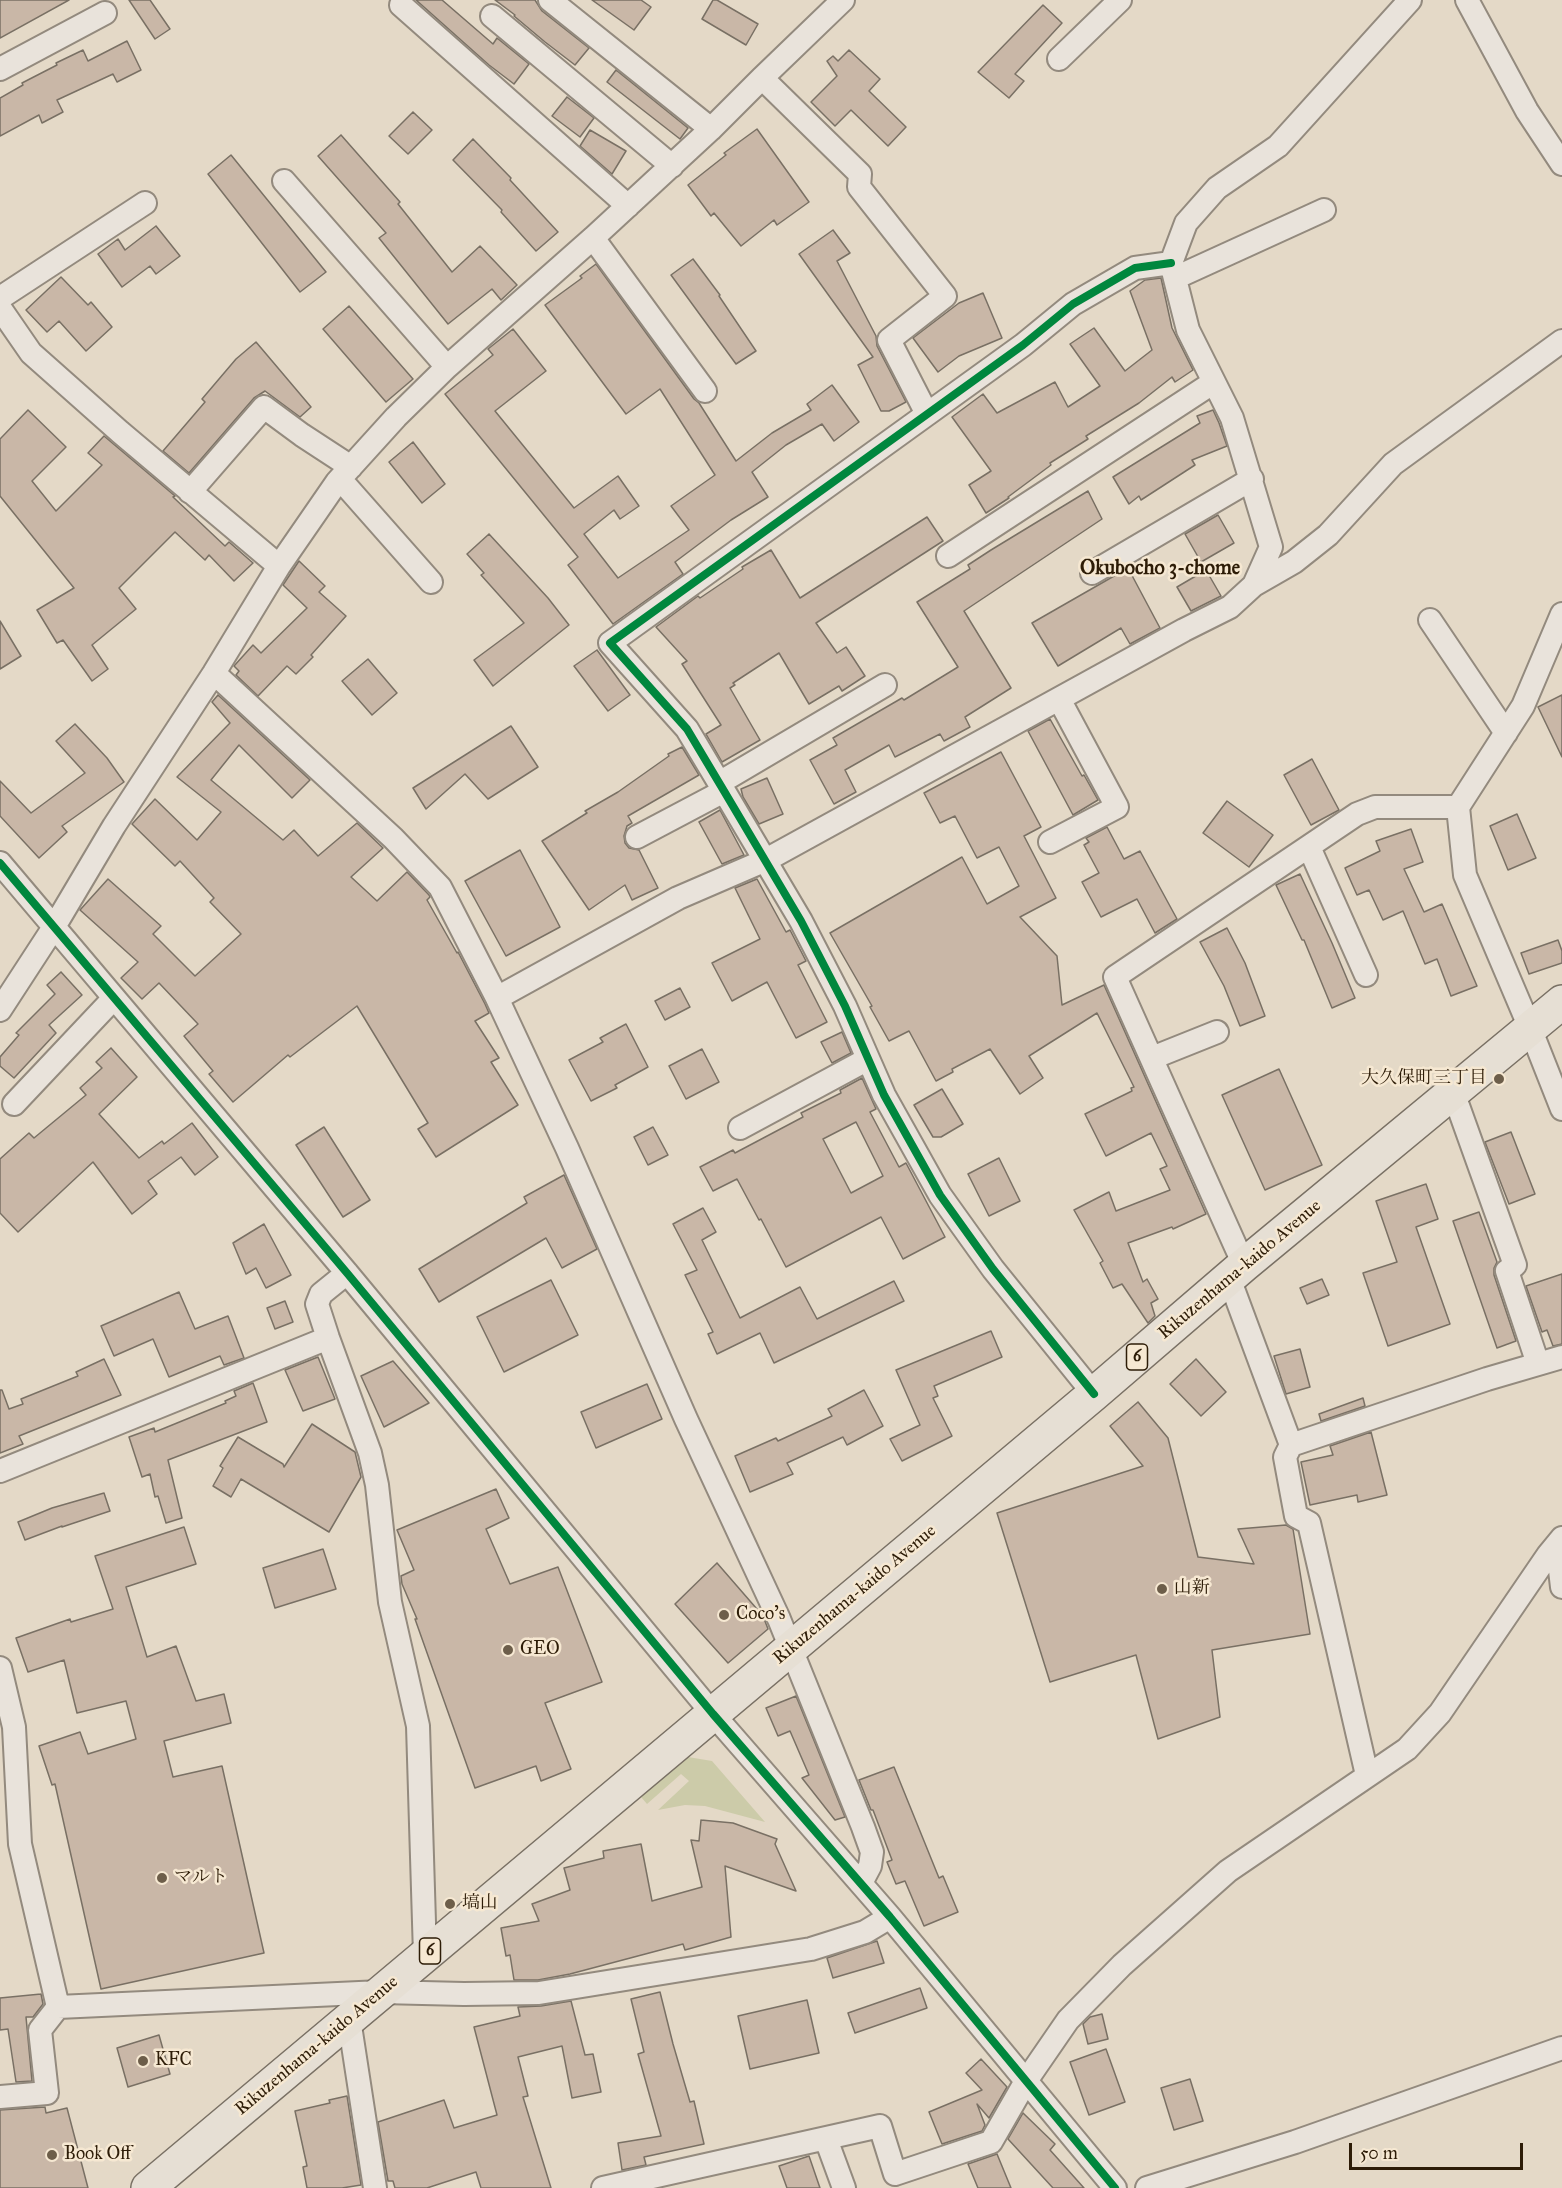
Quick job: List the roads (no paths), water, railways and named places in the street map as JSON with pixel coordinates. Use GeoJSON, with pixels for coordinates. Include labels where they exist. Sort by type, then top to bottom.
{"type":"FeatureCollection","features":[{"type":"Feature","properties":{"kind":"highway","name":"Rikuzenhama-kaido Avenue"},"geometry":{"type":"LineString","coordinates":[[148,2188],[1094,1394],[1237,1271],[1562,1002]]}},
{"type":"Feature","properties":{"kind":"street"},"geometry":{"type":"LineString","coordinates":[[550,0],[711,129]]}},
{"type":"Feature","properties":{"kind":"street"},"geometry":{"type":"LineString","coordinates":[[0,1010],[54,927],[114,826],[214,673],[279,566],[346,473],[396,417],[447,368],[672,166],[843,0]]}},
{"type":"Feature","properties":{"kind":"street"},"geometry":{"type":"LineString","coordinates":[[1059,60],[1120,0]]}},
{"type":"Feature","properties":{"kind":"street"},"geometry":{"type":"LineString","coordinates":[[1254,585],[1271,547],[1232,418],[1188,330],[1173,270],[1186,223],[1217,188],[1278,146],[1410,0]]}},
{"type":"Feature","properties":{"kind":"street"},"geometry":{"type":"LineString","coordinates":[[1467,0],[1527,111],[1562,164]]}},
{"type":"Feature","properties":{"kind":"street"},"geometry":{"type":"LineString","coordinates":[[401,5],[628,206]]}},
{"type":"Feature","properties":{"kind":"street"},"geometry":{"type":"LineString","coordinates":[[0,69],[105,13]]}},
{"type":"Feature","properties":{"kind":"street"},"geometry":{"type":"LineString","coordinates":[[492,16],[672,166]]}},
{"type":"Feature","properties":{"kind":"street"},"geometry":{"type":"LineString","coordinates":[[762,78],[860,174],[860,187],[945,296],[889,340],[927,414]]}},
{"type":"Feature","properties":{"kind":"street"},"geometry":{"type":"LineString","coordinates":[[284,181],[447,368]]}},
{"type":"Feature","properties":{"kind":"street"},"geometry":{"type":"LineString","coordinates":[[0,298],[145,203]]}},
{"type":"Feature","properties":{"kind":"street"},"geometry":{"type":"LineString","coordinates":[[1094,1394],[993,1269],[940,1195],[884,1095],[845,1006],[766,860],[687,729],[610,644],[1023,345],[1073,304],[1135,268],[1173,270],[1324,210]]}},
{"type":"Feature","properties":{"kind":"street"},"geometry":{"type":"LineString","coordinates":[[593,238],[705,391]]}},
{"type":"Feature","properties":{"kind":"street"},"geometry":{"type":"LineString","coordinates":[[0,308],[31,353],[120,432],[279,566]]}},
{"type":"Feature","properties":{"kind":"street"},"geometry":{"type":"LineString","coordinates":[[497,998],[678,898],[766,860],[1184,630],[1230,607],[1254,585],[1294,562],[1328,535],[1393,464],[1562,341]]}},
{"type":"Feature","properties":{"kind":"street"},"geometry":{"type":"LineString","coordinates":[[948,556],[1214,382]]}},
{"type":"Feature","properties":{"kind":"street"},"geometry":{"type":"LineString","coordinates":[[190,492],[264,407],[302,435],[346,473],[432,582]]}},
{"type":"Feature","properties":{"kind":"street"},"geometry":{"type":"LineString","coordinates":[[1092,573],[1252,479]]}},
{"type":"Feature","properties":{"kind":"street"},"geometry":{"type":"LineString","coordinates":[[1562,614],[1523,706],[1458,807],[1465,875],[1530,1028],[1555,1074],[1562,1109]]}},
{"type":"Feature","properties":{"kind":"street"},"geometry":{"type":"LineString","coordinates":[[1430,620],[1506,733]]}},
{"type":"Feature","properties":{"kind":"street"},"geometry":{"type":"LineString","coordinates":[[214,673],[393,838],[440,887],[497,998],[567,1148],[686,1419],[791,1648],[872,1852],[870,1866],[861,1883]]}},
{"type":"Feature","properties":{"kind":"street"},"geometry":{"type":"LineString","coordinates":[[637,837],[885,686]]}},
{"type":"Feature","properties":{"kind":"street"},"geometry":{"type":"LineString","coordinates":[[1050,842],[1117,807],[1059,699]]}},
{"type":"Feature","properties":{"kind":"street"},"geometry":{"type":"LineString","coordinates":[[1367,1775],[1309,1523],[1296,1516],[1285,1457],[1291,1445],[1237,1271],[1152,1058],[1115,977],[1357,814],[1375,807],[1458,807]]}},
{"type":"Feature","properties":{"kind":"street"},"geometry":{"type":"LineString","coordinates":[[1309,847],[1366,975]]}},
{"type":"Feature","properties":{"kind":"street"},"geometry":{"type":"LineString","coordinates":[[0,863],[347,1273],[713,1714],[890,1917],[1115,2188]]}},
{"type":"Feature","properties":{"kind":"street"},"geometry":{"type":"LineString","coordinates":[[14,1104],[114,998]]}},
{"type":"Feature","properties":{"kind":"street"},"geometry":{"type":"LineString","coordinates":[[1152,1058],[1217,1032]]}},
{"type":"Feature","properties":{"kind":"street"},"geometry":{"type":"LineString","coordinates":[[740,1128],[868,1059]]}},
{"type":"Feature","properties":{"kind":"street"},"geometry":{"type":"LineString","coordinates":[[1453,1092],[1515,1264],[1507,1270],[1538,1364]]}},
{"type":"Feature","properties":{"kind":"street"},"geometry":{"type":"LineString","coordinates":[[347,1273],[321,1294],[317,1304],[370,1453],[377,1485],[390,1602],[418,1726],[425,1955]]}},
{"type":"Feature","properties":{"kind":"street"},"geometry":{"type":"LineString","coordinates":[[0,1471],[328,1338]]}},
{"type":"Feature","properties":{"kind":"street"},"geometry":{"type":"LineString","coordinates":[[1291,1445],[1487,1379],[1562,1357]]}},
{"type":"Feature","properties":{"kind":"street"},"geometry":{"type":"LineString","coordinates":[[603,2188],[880,2126],[895,2174],[991,2142],[1026,2081],[1068,2020],[1122,1965],[1228,1871],[1407,1749],[1440,1713],[1560,1541]]}},
{"type":"Feature","properties":{"kind":"street"},"geometry":{"type":"LineString","coordinates":[[1560,1541],[1562,1587]]}},
{"type":"Feature","properties":{"kind":"street"},"geometry":{"type":"LineString","coordinates":[[0,1668],[14,1727],[10,1843],[58,2007]]}},
{"type":"Feature","properties":{"kind":"street"},"geometry":{"type":"LineString","coordinates":[[0,2097],[48,2092],[40,2030],[58,2007],[381,1992],[539,1994],[811,1949],[865,1932],[890,1917]]}},
{"type":"Feature","properties":{"kind":"street"},"geometry":{"type":"LineString","coordinates":[[349,2019],[375,2188]]}},
{"type":"Feature","properties":{"kind":"street"},"geometry":{"type":"LineString","coordinates":[[1147,2188],[1295,2142],[1562,2048]]}},
{"type":"Feature","properties":{"kind":"street"},"geometry":{"type":"LineString","coordinates":[[826,2139],[844,2188]]}},
{"type":"Feature","properties":{"kind":"place","name":"大久保町三丁目"},"geometry":{"type":"Point","coordinates":[1499,1079]}},
{"type":"Feature","properties":{"kind":"place","name":"山新"},"geometry":{"type":"Point","coordinates":[1162,1589]}},
{"type":"Feature","properties":{"kind":"place","name":"Coco's"},"geometry":{"type":"Point","coordinates":[724,1615]}},
{"type":"Feature","properties":{"kind":"place","name":"GEO"},"geometry":{"type":"Point","coordinates":[508,1650]}},
{"type":"Feature","properties":{"kind":"place","name":"マルト"},"geometry":{"type":"Point","coordinates":[162,1878]}},
{"type":"Feature","properties":{"kind":"place","name":"塙山"},"geometry":{"type":"Point","coordinates":[450,1904]}},
{"type":"Feature","properties":{"kind":"place","name":"KFC"},"geometry":{"type":"Point","coordinates":[143,2061]}},
{"type":"Feature","properties":{"kind":"place","name":"Book Off"},"geometry":{"type":"Point","coordinates":[52,2155]}},
{"type":"Feature","properties":{"kind":"district","name":"Okubocho 3-chome"},"geometry":{"type":"Point","coordinates":[1160,569]}}]}
